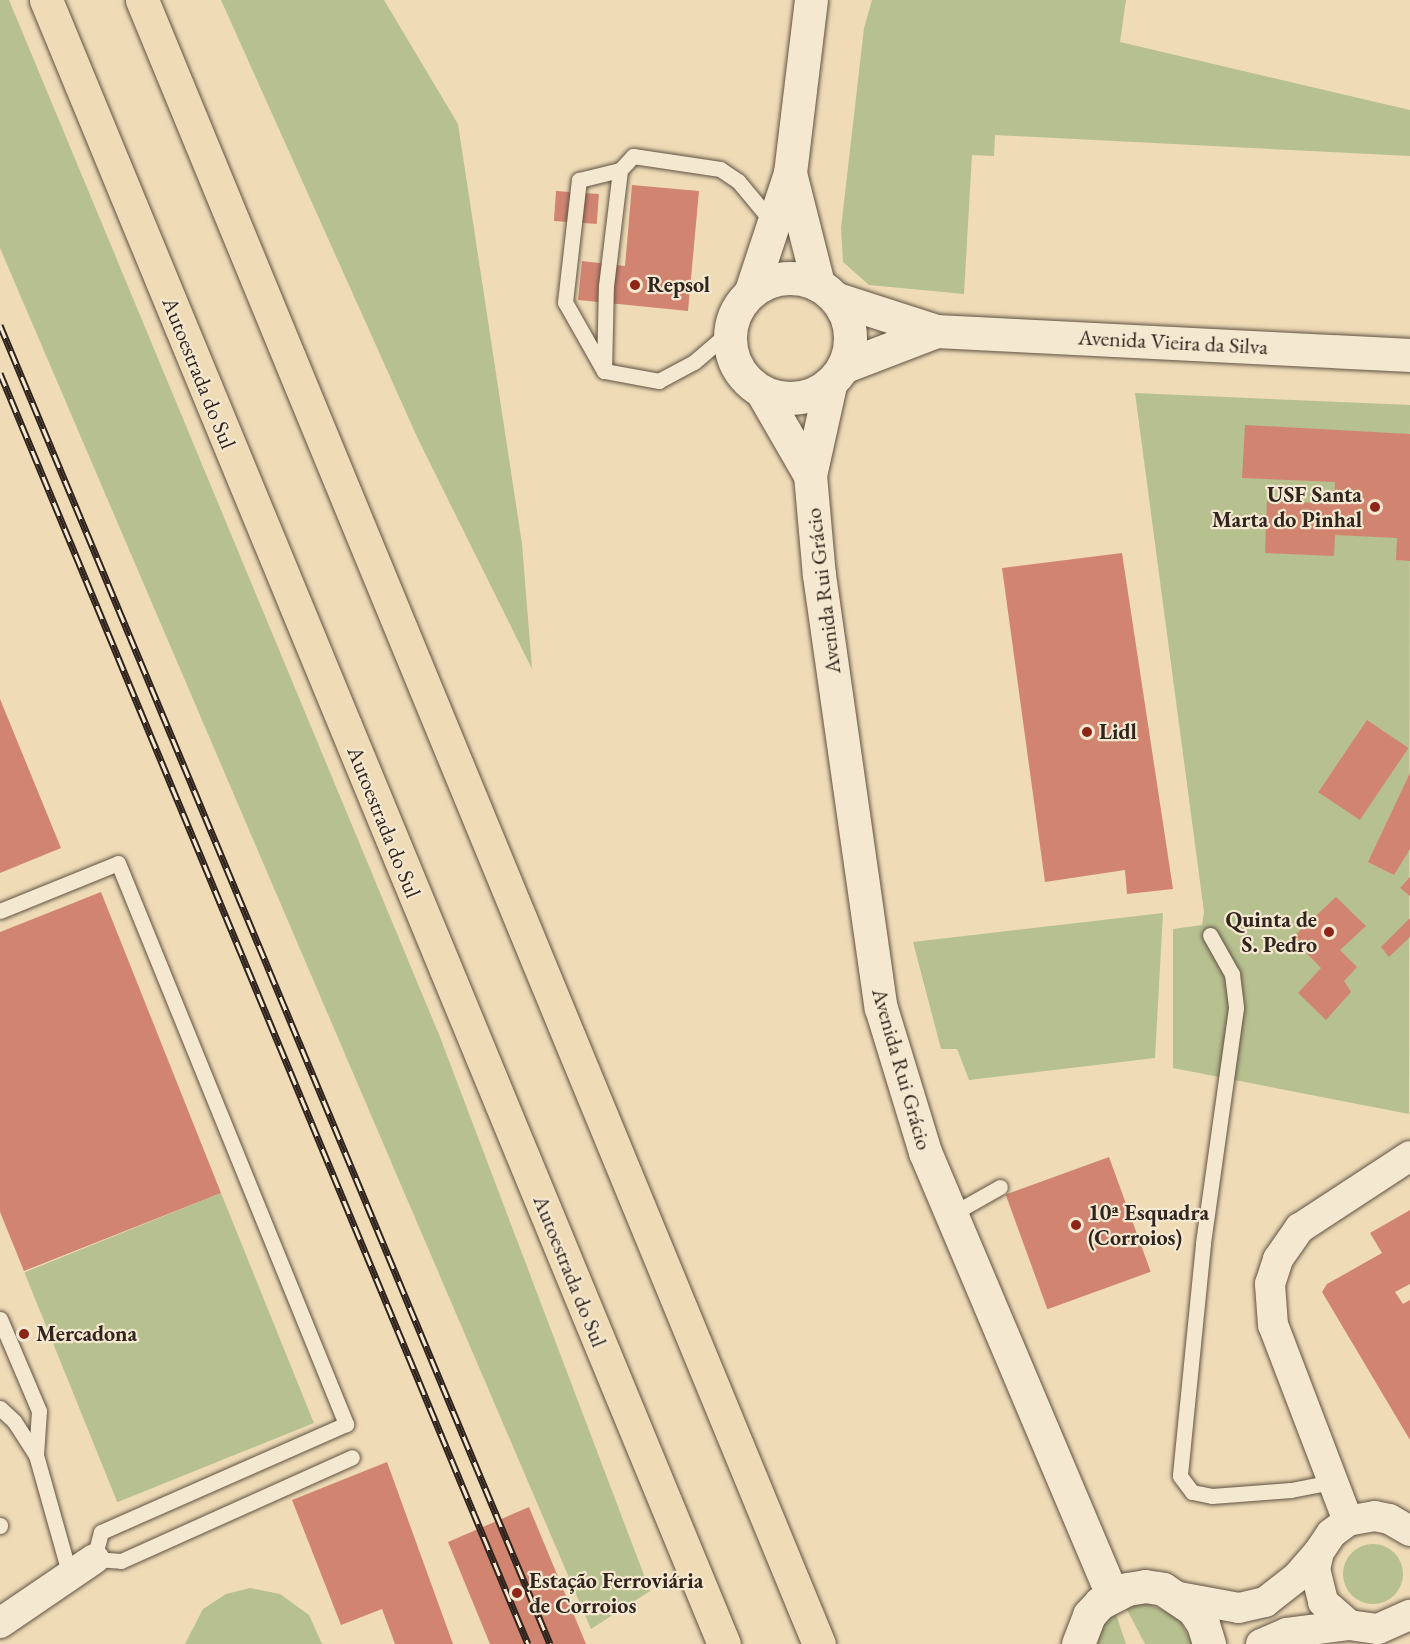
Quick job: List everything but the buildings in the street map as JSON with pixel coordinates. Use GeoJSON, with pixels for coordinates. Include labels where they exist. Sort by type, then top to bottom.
{"type":"FeatureCollection","features":[{"type":"Feature","properties":{"kind":"highway","name":"Autoestrada do Sul"},"geometry":{"type":"LineString","coordinates":[[46,0],[724,1644]]}},
{"type":"Feature","properties":{"kind":"highway"},"geometry":{"type":"LineString","coordinates":[[142,0],[819,1644]]}},
{"type":"Feature","properties":{"kind":"street"},"geometry":{"type":"LineString","coordinates":[[790,173],[828,291],[849,320],[851,344],[837,376],[809,396],[785,399],[762,392],[743,377],[732,356],[729,332],[736,310],[751,291],[790,173],[811,0]]}},
{"type":"Feature","properties":{"kind":"street"},"geometry":{"type":"LineString","coordinates":[[751,291],[772,279],[796,277],[828,291]]}},
{"type":"Feature","properties":{"kind":"street","name":"Avenida Vieira da Silva"},"geometry":{"type":"LineString","coordinates":[[828,291],[936,331],[1410,355]]}},
{"type":"Feature","properties":{"kind":"street","name":"Avenida Vieira da Silva"},"geometry":{"type":"LineString","coordinates":[[837,376],[936,331]]}},
{"type":"Feature","properties":{"kind":"street","name":"Avenida Rui Grácio"},"geometry":{"type":"LineString","coordinates":[[837,376],[810,475],[819,574],[881,1008],[925,1152],[1112,1594]]}},
{"type":"Feature","properties":{"kind":"street","name":"Avenida Rui Grácio"},"geometry":{"type":"LineString","coordinates":[[762,392],[810,475]]}},
{"type":"Feature","properties":{"kind":"street"},"geometry":{"type":"LineString","coordinates":[[1348,1521],[1274,1325],[1270,1284],[1278,1259],[1300,1228],[1410,1156]]}},
{"type":"Feature","properties":{"kind":"street"},"geometry":{"type":"LineString","coordinates":[[1078,1644],[1089,1615],[1112,1594],[1145,1586],[1179,1597],[1224,1607],[1245,1608],[1265,1602],[1297,1577],[1319,1552],[1330,1534],[1348,1521],[1375,1516],[1389,1519],[1410,1531]]}},
{"type":"Feature","properties":{"kind":"street"},"geometry":{"type":"LineString","coordinates":[[1319,1552],[1317,1586],[1329,1609],[1349,1625]]}},
{"type":"Feature","properties":{"kind":"street"},"geometry":{"type":"LineString","coordinates":[[0,1623],[94,1559]]}},
{"type":"Feature","properties":{"kind":"street"},"geometry":{"type":"LineString","coordinates":[[1179,1597],[1203,1624],[1209,1644]]}},
{"type":"Feature","properties":{"kind":"street"},"geometry":{"type":"LineString","coordinates":[[1261,1644],[1287,1633],[1349,1625],[1378,1629],[1409,1619]]}},
{"type":"Feature","properties":{"kind":"lane"},"geometry":{"type":"LineString","coordinates":[[604,371],[566,302],[579,180],[620,170],[633,156],[720,169],[738,182],[773,224]]}},
{"type":"Feature","properties":{"kind":"lane"},"geometry":{"type":"LineString","coordinates":[[604,371],[606,286],[620,170]]}},
{"type":"Feature","properties":{"kind":"lane"},"geometry":{"type":"LineString","coordinates":[[604,371],[659,381],[694,362],[729,332]]}},
{"type":"Feature","properties":{"kind":"lane"},"geometry":{"type":"LineString","coordinates":[[0,911],[118,863],[346,1424],[101,1533],[94,1559],[121,1561],[352,1457]]}},
{"type":"Feature","properties":{"kind":"lane"},"geometry":{"type":"LineString","coordinates":[[1210,934],[1232,974],[1236,1008],[1203,1244],[1180,1476],[1192,1492],[1212,1496],[1291,1490],[1332,1482]]}},
{"type":"Feature","properties":{"kind":"lane"},"geometry":{"type":"LineString","coordinates":[[952,1214],[1000,1187]]}},
{"type":"Feature","properties":{"kind":"lane"},"geometry":{"type":"LineString","coordinates":[[0,1319],[39,1410],[36,1455]]}},
{"type":"Feature","properties":{"kind":"lane"},"geometry":{"type":"LineString","coordinates":[[0,1408],[14,1421],[36,1455],[70,1576]]}},
{"type":"Feature","properties":{"kind":"green space"},"geometry":{"type":"Polygon","coordinates":[[[0,0],[9,0],[440,1037],[650,1591],[591,1629],[0,248],[0,0]]]}},
{"type":"Feature","properties":{"kind":"green space"},"geometry":{"type":"Polygon","coordinates":[[[221,0],[384,0],[458,124],[522,544],[532,669],[418,439],[221,0]]]}},
{"type":"Feature","properties":{"kind":"green space"},"geometry":{"type":"Polygon","coordinates":[[[872,0],[1126,0],[1120,42],[1410,110],[1410,156],[995,135],[994,156],[972,155],[964,294],[869,285],[843,262],[841,228],[864,28],[872,0]]]}},
{"type":"Feature","properties":{"kind":"green space"},"geometry":{"type":"Polygon","coordinates":[[[1135,393],[1410,405],[1409,1114],[1173,1068],[1173,929],[1202,925],[1204,912],[1135,393]]]}},
{"type":"Feature","properties":{"kind":"green space"},"geometry":{"type":"Polygon","coordinates":[[[1163,913],[1155,1058],[969,1080],[957,1049],[941,1049],[913,942],[1163,913]]]}},
{"type":"Feature","properties":{"kind":"green space"},"geometry":{"type":"Polygon","coordinates":[[[221,1193],[314,1423],[117,1502],[24,1272],[221,1193]]]}},
{"type":"Feature","properties":{"kind":"green space"},"geometry":{"type":"Polygon","coordinates":[[[1367,1544],[1379,1544],[1390,1549],[1398,1557],[1403,1574],[1401,1586],[1390,1599],[1379,1604],[1367,1604],[1356,1599],[1348,1591],[1343,1580],[1343,1568],[1348,1557],[1356,1549],[1367,1544]]]}},
{"type":"Feature","properties":{"kind":"green space"},"geometry":{"type":"Polygon","coordinates":[[[250,1588],[280,1594],[309,1615],[322,1644],[185,1644],[203,1609],[226,1594],[250,1588]]]}},
{"type":"Feature","properties":{"kind":"green space"},"geometry":{"type":"Polygon","coordinates":[[[1144,1602],[1178,1617],[1193,1644],[1145,1644],[1125,1606],[1144,1602]]]}},
{"type":"Feature","properties":{"kind":"green space"},"geometry":{"type":"Polygon","coordinates":[[[1115,1611],[1126,1644],[1093,1644],[1105,1621],[1115,1611]]]}},
{"type":"Feature","properties":{"kind":"railway"},"geometry":{"type":"LineString","coordinates":[[0,325],[550,1644]]}},
{"type":"Feature","properties":{"kind":"railway"},"geometry":{"type":"LineString","coordinates":[[0,373],[528,1644]]}},
{"type":"Feature","properties":{"kind":"place","name":"Repsol"},"geometry":{"type":"Point","coordinates":[635,285]}},
{"type":"Feature","properties":{"kind":"place","name":"USF Santa Marta do Pinhal"},"geometry":{"type":"Point","coordinates":[1375,507]}},
{"type":"Feature","properties":{"kind":"place","name":"Lidl"},"geometry":{"type":"Point","coordinates":[1087,732]}},
{"type":"Feature","properties":{"kind":"place","name":"Quinta de S. Pedro"},"geometry":{"type":"Point","coordinates":[1329,932]}},
{"type":"Feature","properties":{"kind":"place","name":"10ª Esquadra (Corroios)"},"geometry":{"type":"Point","coordinates":[1076,1225]}},
{"type":"Feature","properties":{"kind":"place","name":"Mercadona"},"geometry":{"type":"Point","coordinates":[24,1334]}},
{"type":"Feature","properties":{"kind":"place","name":"Estação Ferroviária de Corroios"},"geometry":{"type":"Point","coordinates":[517,1593]}}]}
